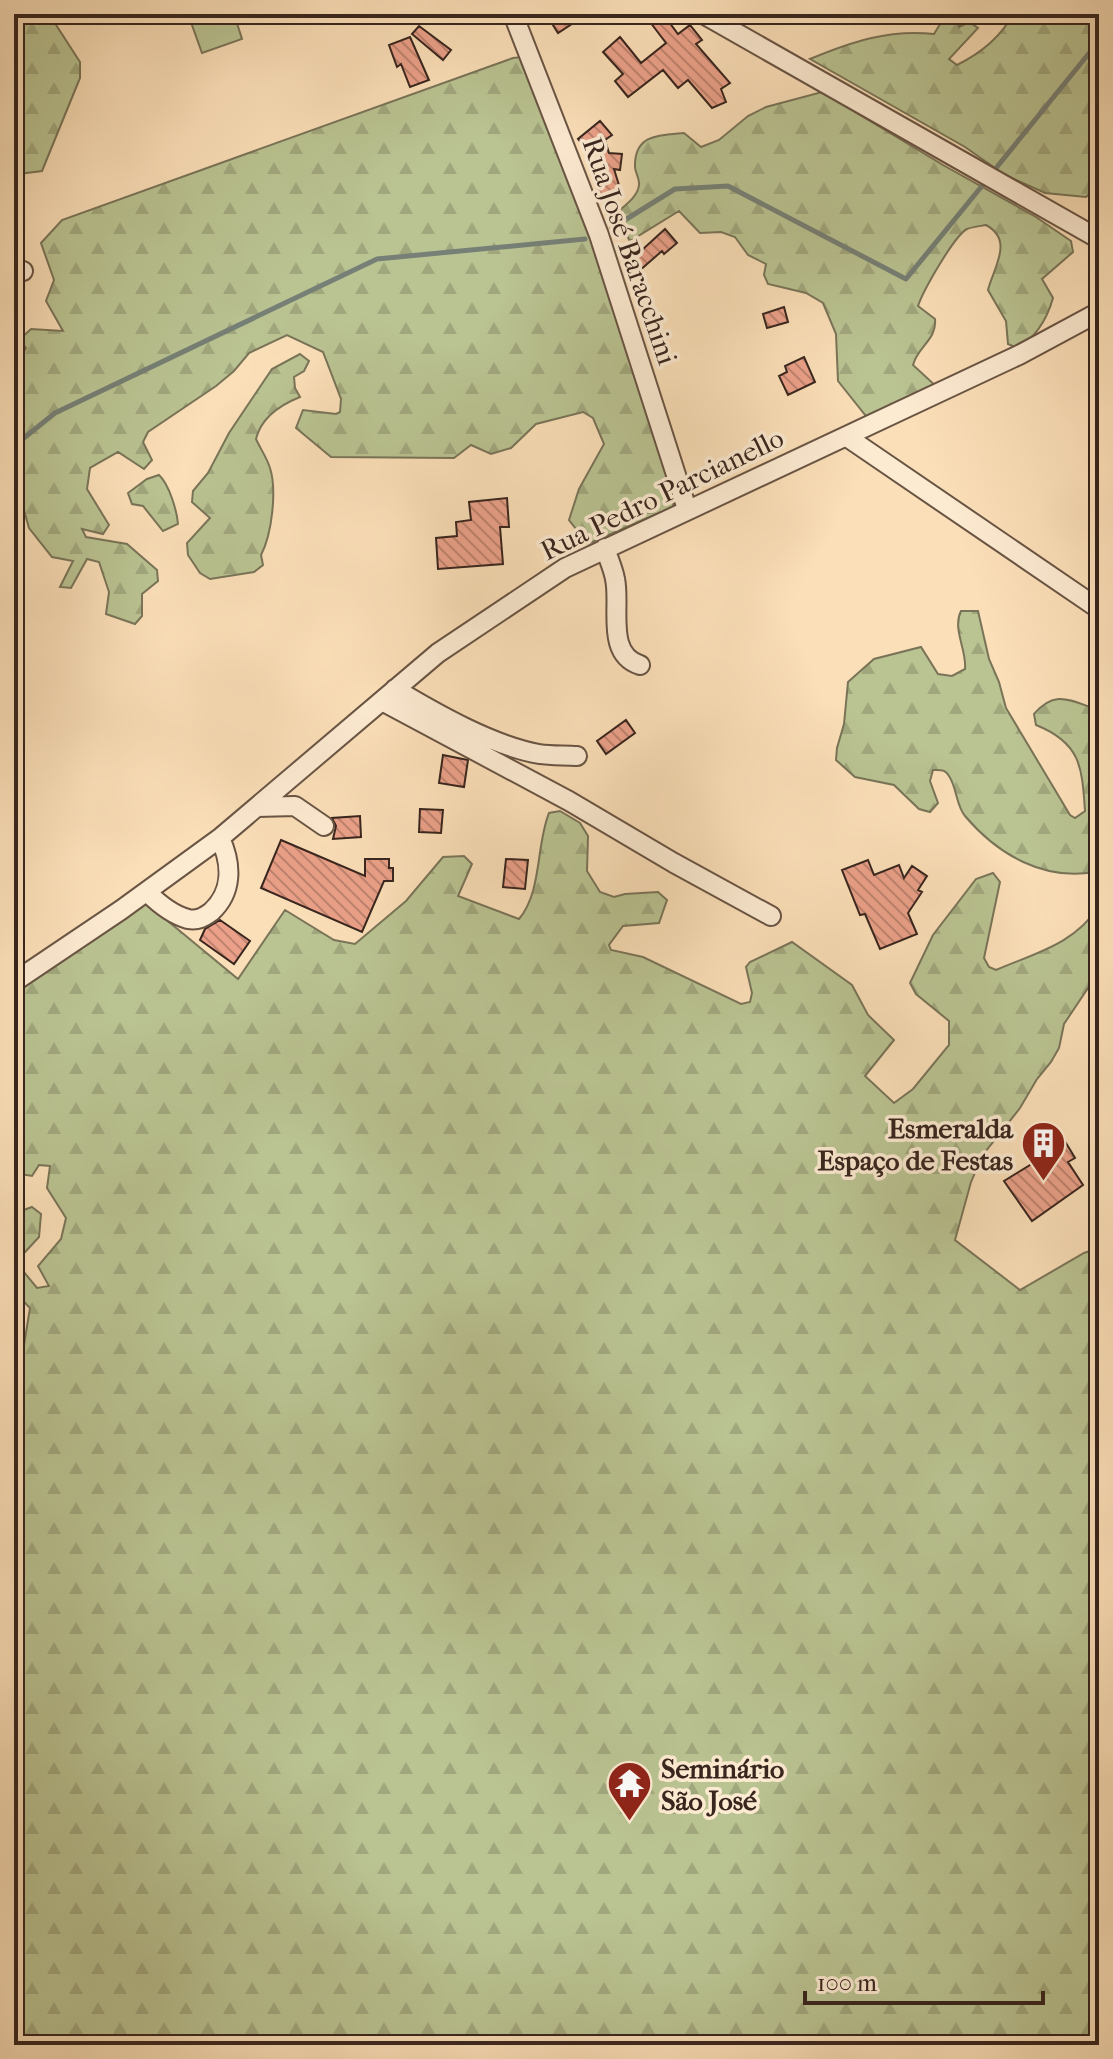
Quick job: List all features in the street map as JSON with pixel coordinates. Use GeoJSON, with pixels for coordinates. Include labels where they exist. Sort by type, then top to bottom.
{"type":"FeatureCollection","features":[{"type":"Feature","properties":{"kind":"street","name":"Rua José Baracchini"},"geometry":{"type":"LineString","coordinates":[[513,14],[599,235],[687,509]]}},
{"type":"Feature","properties":{"kind":"street"},"geometry":{"type":"LineString","coordinates":[[703,14],[1099,239]]}},
{"type":"Feature","properties":{"kind":"street","name":"Rua Pedro Parcianello"},"geometry":{"type":"LineString","coordinates":[[14,982],[147,892],[220,838],[438,653],[565,568],[1019,355],[1099,312]]}},
{"type":"Feature","properties":{"kind":"street"},"geometry":{"type":"LineString","coordinates":[[847,437],[1099,609]]}},
{"type":"Feature","properties":{"kind":"street"},"geometry":{"type":"LineString","coordinates":[[605,548],[615,578],[616,626],[623,654],[630,662],[640,665]]}},
{"type":"Feature","properties":{"kind":"street"},"geometry":{"type":"LineString","coordinates":[[388,695],[522,751],[577,756]]}},
{"type":"Feature","properties":{"kind":"street"},"geometry":{"type":"LineString","coordinates":[[388,695],[674,863],[771,916]]}},
{"type":"Feature","properties":{"kind":"street"},"geometry":{"type":"LineString","coordinates":[[257,807],[295,806],[324,826]]}},
{"type":"Feature","properties":{"kind":"street"},"geometry":{"type":"LineString","coordinates":[[147,892],[177,914],[190,920],[203,918],[220,904],[226,890],[229,871],[220,838]]}},
{"type":"Feature","properties":{"kind":"green space"},"geometry":{"type":"Polygon","coordinates":[[[14,14],[49,14],[80,62],[80,78],[42,171],[19,174],[14,170],[14,14]]]}},
{"type":"Feature","properties":{"kind":"green space"},"geometry":{"type":"Polygon","coordinates":[[[188,14],[234,14],[242,39],[202,53],[188,14]]]}},
{"type":"Feature","properties":{"kind":"green space"},"geometry":{"type":"Polygon","coordinates":[[[1013,14],[1099,14],[1099,169],[1093,179],[1094,190],[1086,197],[1045,193],[1005,175],[965,147],[810,59],[870,38],[901,33],[934,34],[945,16],[957,17],[959,27],[969,22],[978,28],[949,59],[957,65],[990,44],[1013,14]]]}},
{"type":"Feature","properties":{"kind":"green space"},"geometry":{"type":"Polygon","coordinates":[[[522,57],[554,129],[674,491],[673,507],[588,544],[569,520],[579,489],[604,444],[593,418],[583,412],[536,424],[511,448],[491,454],[471,445],[454,458],[331,457],[296,428],[303,410],[336,414],[340,412],[341,399],[323,352],[287,335],[249,353],[216,386],[148,432],[143,442],[152,460],[144,469],[118,452],[90,468],[87,489],[109,525],[103,534],[82,529],[86,537],[127,544],[157,570],[158,581],[142,594],[142,616],[135,624],[106,614],[109,592],[99,562],[87,559],[71,588],[60,587],[73,561],[52,557],[29,528],[18,489],[14,488],[14,362],[26,348],[19,340],[31,329],[63,331],[46,301],[54,280],[41,243],[62,220],[522,57]]]}},
{"type":"Feature","properties":{"kind":"green space"},"geometry":{"type":"Polygon","coordinates":[[[822,92],[1036,217],[1071,241],[1073,252],[1042,279],[1053,298],[1051,306],[1036,333],[1017,348],[1008,344],[1006,321],[988,290],[1000,254],[999,238],[986,225],[967,229],[947,252],[918,306],[935,319],[935,326],[913,365],[938,388],[917,400],[866,416],[838,381],[836,334],[823,303],[806,293],[768,284],[764,275],[766,264],[748,255],[735,237],[721,232],[700,233],[679,211],[630,241],[615,214],[638,189],[636,156],[639,148],[650,138],[684,133],[701,147],[719,140],[748,116],[766,107],[822,92]]]}},
{"type":"Feature","properties":{"kind":"green space"},"geometry":{"type":"Polygon","coordinates":[[[300,354],[309,361],[304,371],[294,377],[300,397],[272,413],[256,439],[269,464],[273,488],[271,524],[261,555],[263,565],[254,572],[210,579],[200,573],[188,555],[187,543],[210,518],[192,502],[193,491],[208,473],[229,433],[272,369],[300,354]]]}},
{"type":"Feature","properties":{"kind":"green space"},"geometry":{"type":"Polygon","coordinates":[[[159,475],[172,498],[178,524],[163,531],[143,506],[132,504],[128,493],[147,479],[159,475]]]}},
{"type":"Feature","properties":{"kind":"green space"},"geometry":{"type":"Polygon","coordinates":[[[961,611],[978,611],[989,659],[1006,708],[1070,815],[1075,818],[1085,811],[1076,758],[1062,740],[1036,725],[1034,714],[1048,702],[1061,699],[1093,708],[1099,718],[1099,876],[1095,872],[1076,874],[1040,869],[1007,853],[965,816],[952,781],[944,771],[933,770],[930,781],[938,803],[930,812],[919,809],[894,785],[855,777],[836,760],[844,724],[848,682],[874,659],[921,647],[938,674],[952,676],[965,669],[958,625],[961,611]]]}},
{"type":"Feature","properties":{"kind":"green space"},"geometry":{"type":"Polygon","coordinates":[[[560,811],[580,823],[588,836],[587,871],[600,892],[614,897],[658,892],[667,900],[659,923],[623,926],[609,945],[611,950],[643,957],[741,1004],[750,1002],[752,993],[746,967],[750,962],[792,942],[852,985],[868,1015],[894,1040],[865,1076],[894,1103],[913,1089],[949,1045],[949,1021],[916,994],[910,983],[933,935],[976,879],[993,873],[1000,882],[984,958],[989,967],[996,970],[1066,938],[1078,930],[1099,906],[1099,979],[1094,979],[1064,1024],[1059,1048],[1051,1062],[982,1156],[971,1182],[955,1240],[1020,1290],[1084,1253],[1099,1248],[1099,2045],[14,2045],[14,1351],[23,1351],[30,1308],[14,1291],[14,1279],[24,1272],[37,1288],[49,1286],[38,1266],[61,1239],[66,1218],[47,1188],[50,1166],[39,1165],[32,1176],[14,1173],[14,994],[146,903],[238,979],[285,910],[334,940],[355,944],[406,901],[443,857],[464,856],[472,864],[458,896],[519,919],[532,896],[549,813],[560,811]]]}},
{"type":"Feature","properties":{"kind":"green space"},"geometry":{"type":"Polygon","coordinates":[[[32,1207],[41,1214],[39,1237],[14,1264],[14,1217],[32,1207]]]}},
{"type":"Feature","properties":{"kind":"building"},"geometry":{"type":"Polygon","coordinates":[[[546,14],[587,14],[558,33],[546,14]]]}},
{"type":"Feature","properties":{"kind":"building"},"geometry":{"type":"Polygon","coordinates":[[[644,14],[663,14],[678,34],[690,25],[702,40],[696,44],[730,83],[721,89],[726,102],[712,108],[688,80],[678,88],[663,70],[628,97],[615,81],[623,74],[603,52],[620,37],[641,63],[666,43],[644,14]]]}},
{"type":"Feature","properties":{"kind":"building"},"geometry":{"type":"Polygon","coordinates":[[[419,26],[451,50],[443,60],[412,34],[419,26]]]}},
{"type":"Feature","properties":{"kind":"building"},"geometry":{"type":"Polygon","coordinates":[[[410,37],[429,80],[410,87],[401,64],[397,67],[389,45],[410,37]]]}},
{"type":"Feature","properties":{"kind":"building"},"geometry":{"type":"Polygon","coordinates":[[[600,121],[612,135],[605,140],[609,153],[622,154],[620,170],[614,169],[622,195],[601,201],[596,183],[599,182],[603,142],[590,153],[578,139],[600,121]]]}},
{"type":"Feature","properties":{"kind":"building"},"geometry":{"type":"Polygon","coordinates":[[[665,229],[677,243],[664,254],[662,251],[639,271],[630,261],[665,229]]]}},
{"type":"Feature","properties":{"kind":"building"},"geometry":{"type":"Polygon","coordinates":[[[784,307],[788,322],[767,328],[763,314],[784,307]]]}},
{"type":"Feature","properties":{"kind":"building"},"geometry":{"type":"Polygon","coordinates":[[[804,357],[815,382],[788,395],[779,376],[787,372],[785,366],[804,357]]]}},
{"type":"Feature","properties":{"kind":"building"},"geometry":{"type":"Polygon","coordinates":[[[507,498],[509,527],[500,527],[503,564],[438,569],[436,538],[457,536],[456,522],[471,520],[469,502],[507,498]]]}},
{"type":"Feature","properties":{"kind":"building"},"geometry":{"type":"Polygon","coordinates":[[[626,720],[635,733],[606,754],[597,741],[626,720]]]}},
{"type":"Feature","properties":{"kind":"building"},"geometry":{"type":"Polygon","coordinates":[[[443,755],[468,760],[464,787],[439,783],[443,755]]]}},
{"type":"Feature","properties":{"kind":"building"},"geometry":{"type":"Polygon","coordinates":[[[420,809],[443,810],[441,833],[419,832],[420,809]]]}},
{"type":"Feature","properties":{"kind":"building"},"geometry":{"type":"Polygon","coordinates":[[[360,816],[361,837],[333,839],[336,826],[332,818],[360,816]]]}},
{"type":"Feature","properties":{"kind":"building"},"geometry":{"type":"Polygon","coordinates":[[[281,840],[365,876],[365,859],[389,859],[393,881],[384,881],[362,932],[261,888],[281,840]]]}},
{"type":"Feature","properties":{"kind":"building"},"geometry":{"type":"Polygon","coordinates":[[[506,859],[528,860],[525,889],[503,887],[506,859]]]}},
{"type":"Feature","properties":{"kind":"building"},"geometry":{"type":"Polygon","coordinates":[[[868,860],[874,875],[899,865],[904,878],[912,866],[927,876],[918,890],[922,892],[908,913],[917,934],[880,949],[865,914],[860,915],[842,870],[868,860]]]}},
{"type":"Feature","properties":{"kind":"building"},"geometry":{"type":"Polygon","coordinates":[[[220,920],[250,941],[234,964],[200,940],[205,929],[220,920]]]}},
{"type":"Feature","properties":{"kind":"building","name":"Esmeralda Espaço de Festas"},"geometry":{"type":"Polygon","coordinates":[[[1066,1143],[1075,1158],[1068,1162],[1083,1185],[1032,1221],[1004,1181],[1066,1143]]]}},
{"type":"Feature","properties":{"kind":"waterway"},"geometry":{"type":"LineString","coordinates":[[992,173],[1099,41]]}},
{"type":"Feature","properties":{"kind":"waterway"},"geometry":{"type":"LineString","coordinates":[[612,228],[675,189],[728,186],[906,279],[986,181]]}},
{"type":"Feature","properties":{"kind":"waterway"},"geometry":{"type":"LineString","coordinates":[[14,446],[55,413],[377,259],[585,239]]}},
{"type":"Feature","properties":{"kind":"place","name":"Esmeralda Espaço de Festas"},"geometry":{"type":"Point","coordinates":[1044,1183]}},
{"type":"Feature","properties":{"kind":"place","name":"Seminário São José"},"geometry":{"type":"Point","coordinates":[630,1823]}}]}
